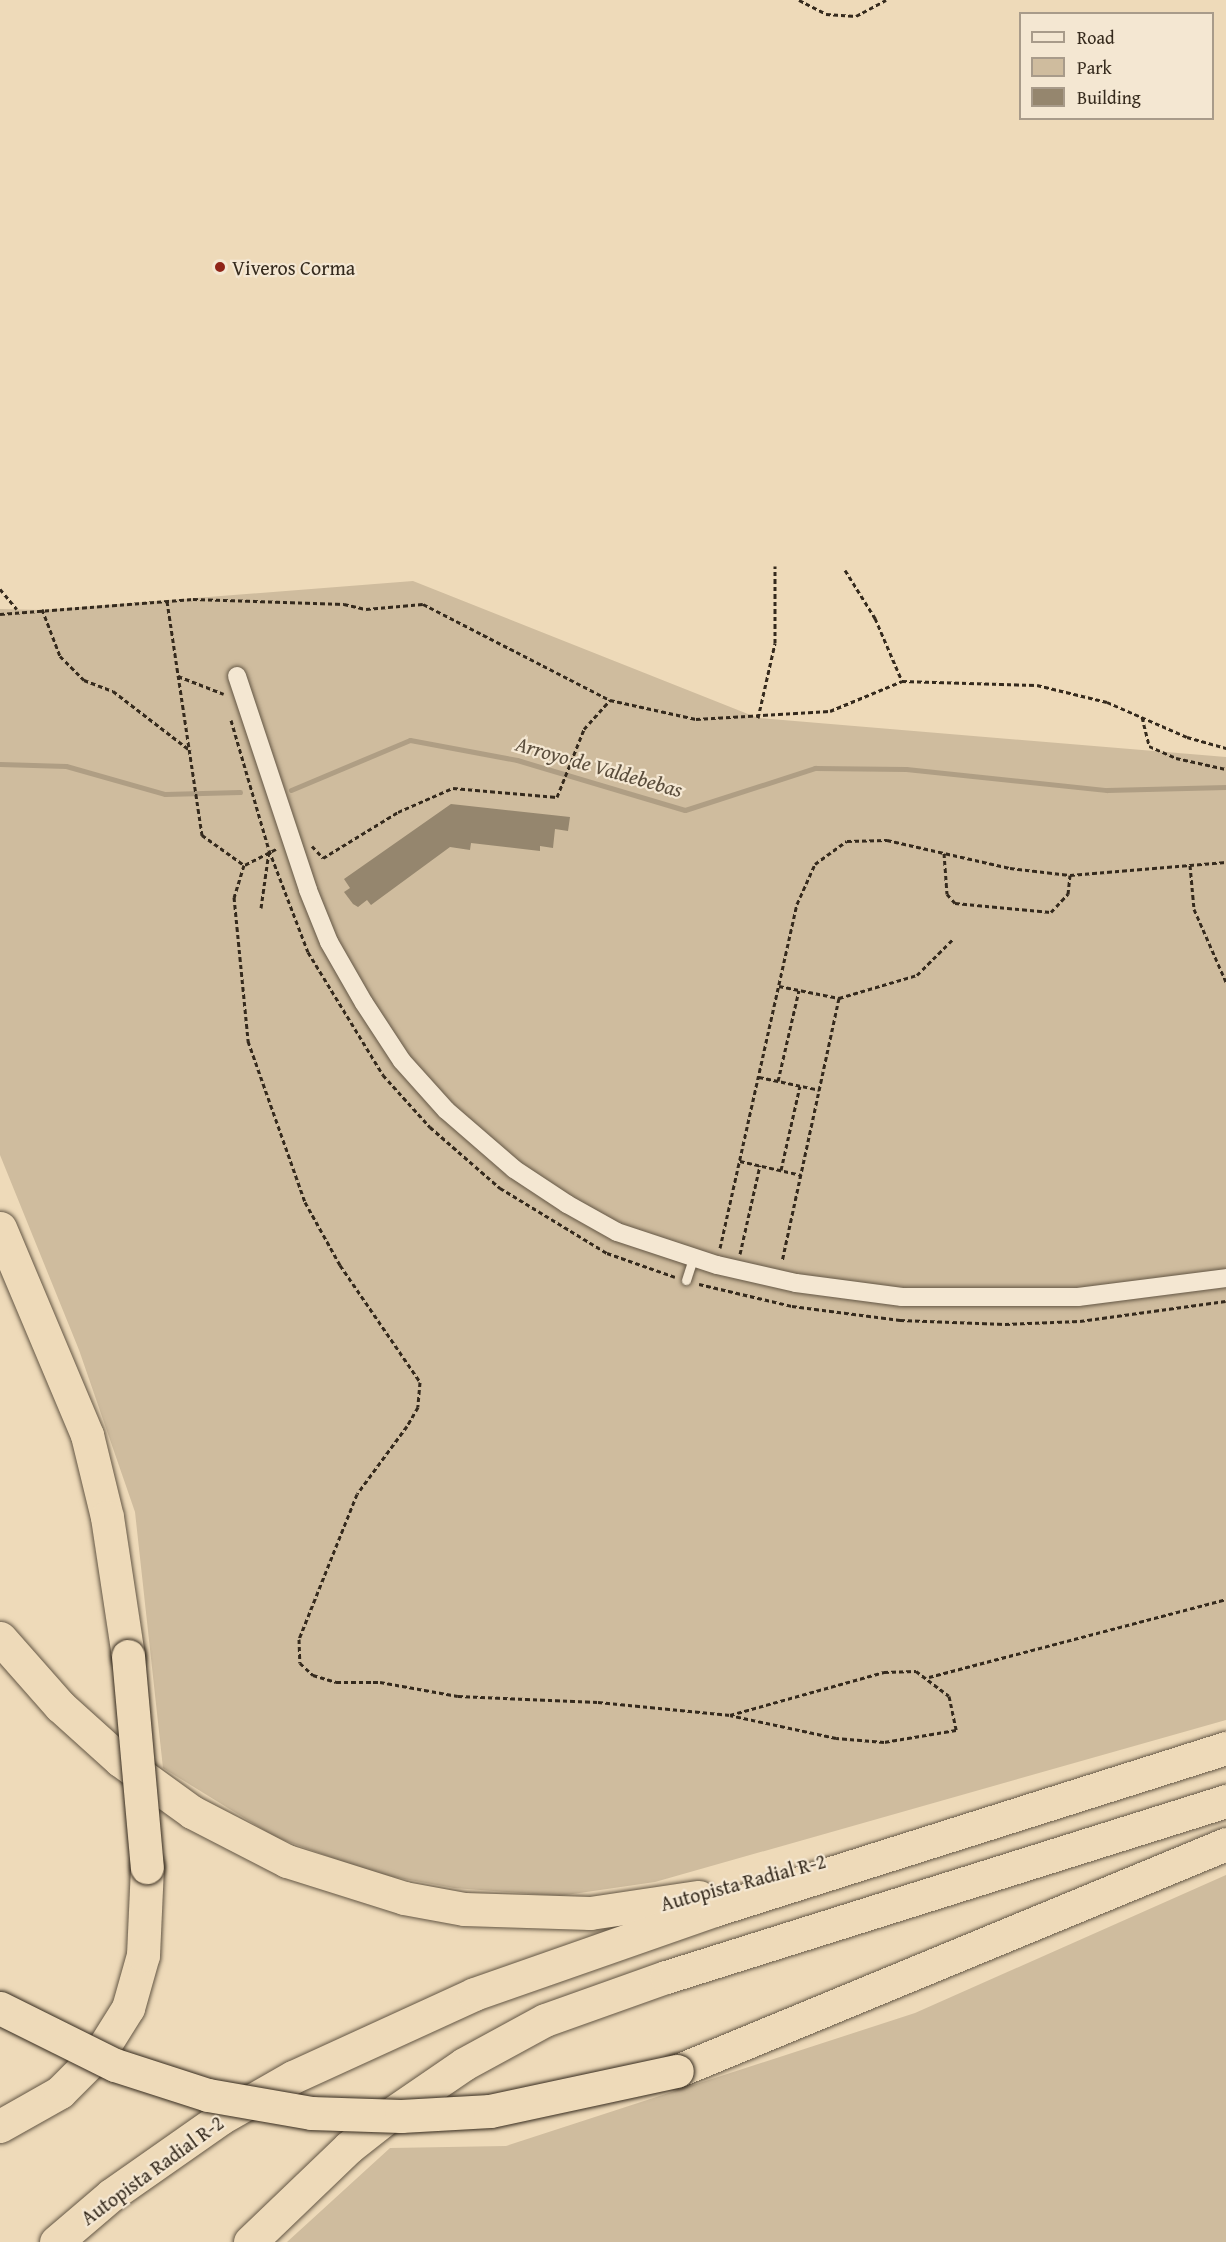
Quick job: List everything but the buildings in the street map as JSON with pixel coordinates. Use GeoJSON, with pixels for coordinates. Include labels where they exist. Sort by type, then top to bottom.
{"type":"FeatureCollection","features":[{"type":"Feature","properties":{"kind":"highway"},"geometry":{"type":"LineString","coordinates":[[0,1228],[87,1435],[107,1517],[128,1656],[147,1867],[143,1955],[128,2008],[101,2050],[60,2092],[0,2126]]}},
{"type":"Feature","properties":{"kind":"highway"},"geometry":{"type":"LineString","coordinates":[[0,1625],[15,1645],[9,1648]]}},
{"type":"Feature","properties":{"kind":"highway","name":"Autopista Radial R-2"},"geometry":{"type":"LineString","coordinates":[[9,1648],[120,1760],[226,1832],[336,1879],[464,1909],[528,1914],[642,1908],[754,1883],[1004,1807],[1026,1810]]}},
{"type":"Feature","properties":{"kind":"highway","name":"Autopista Radial R-2"},"geometry":{"type":"LineString","coordinates":[[56,2242],[138,2175],[221,2118],[391,2029],[474,1994],[714,1910],[1226,1748]]}},
{"type":"Feature","properties":{"kind":"highway"},"geometry":{"type":"LineString","coordinates":[[250,2242],[349,2146],[391,2114],[464,2064],[545,2020],[666,1977],[1226,1801]]}},
{"type":"Feature","properties":{"kind":"highway","name":"Autopista Radial R-2"},"geometry":{"type":"LineString","coordinates":[[0,2008],[115,2065],[208,2095],[311,2113],[401,2116],[490,2111],[677,2071],[1226,1844]]}},
{"type":"Feature","properties":{"kind":"street"},"geometry":{"type":"LineString","coordinates":[[237,676],[325,932],[352,983],[402,1061],[446,1110],[514,1169],[567,1203],[617,1232],[717,1265],[778,1279],[902,1296],[1005,1300],[1078,1297],[1226,1278]]}},
{"type":"Feature","properties":{"kind":"lane"},"geometry":{"type":"LineString","coordinates":[[686,1281],[693,1258]]}},
{"type":"Feature","properties":{"kind":"path"},"geometry":{"type":"LineString","coordinates":[[799,0],[826,14],[855,16],[886,0]]}},
{"type":"Feature","properties":{"kind":"path"},"geometry":{"type":"LineString","coordinates":[[758,718],[775,643],[775,566]]}},
{"type":"Feature","properties":{"kind":"path"},"geometry":{"type":"LineString","coordinates":[[845,570],[875,618],[902,681]]}},
{"type":"Feature","properties":{"kind":"path"},"geometry":{"type":"LineString","coordinates":[[0,589],[17,609]]}},
{"type":"Feature","properties":{"kind":"path"},"geometry":{"type":"LineString","coordinates":[[0,614],[17,609],[167,601],[344,603],[366,609],[423,604],[610,700],[696,719],[758,718],[830,711],[902,681],[1037,685],[1107,702],[1226,748]]}},
{"type":"Feature","properties":{"kind":"path"},"geometry":{"type":"LineString","coordinates":[[167,601],[202,835],[244,866]]}},
{"type":"Feature","properties":{"kind":"path"},"geometry":{"type":"LineString","coordinates":[[42,609],[60,656],[84,680],[113,691],[191,751]]}},
{"type":"Feature","properties":{"kind":"path"},"geometry":{"type":"LineString","coordinates":[[178,676],[224,694]]}},
{"type":"Feature","properties":{"kind":"path"},"geometry":{"type":"LineString","coordinates":[[610,700],[584,729],[557,798],[453,788],[398,812],[323,858],[308,841],[269,850],[244,866],[234,897],[248,1041],[272,1119],[305,1202],[340,1265],[420,1382],[418,1407],[407,1426],[357,1494],[299,1639],[300,1663],[313,1675],[336,1682],[380,1682],[458,1696],[730,1715],[781,1722],[836,1738],[884,1742],[956,1730],[949,1696],[916,1671],[884,1672],[730,1715]]}},
{"type":"Feature","properties":{"kind":"path"},"geometry":{"type":"LineString","coordinates":[[1142,717],[1149,746],[1176,758],[1226,769]]}},
{"type":"Feature","properties":{"kind":"path"},"geometry":{"type":"LineString","coordinates":[[717,1265],[797,904],[815,864],[847,842],[888,840],[1010,868],[1070,874],[1226,862]]}},
{"type":"Feature","properties":{"kind":"path"},"geometry":{"type":"LineString","coordinates":[[261,908],[269,850]]}},
{"type":"Feature","properties":{"kind":"path"},"geometry":{"type":"LineString","coordinates":[[944,853],[947,894],[955,903],[1052,912],[1068,894],[1070,874]]}},
{"type":"Feature","properties":{"kind":"path"},"geometry":{"type":"LineString","coordinates":[[1190,865],[1194,909],[1226,982]]}},
{"type":"Feature","properties":{"kind":"path"},"geometry":{"type":"LineString","coordinates":[[779,986],[839,998],[916,975],[953,939]]}},
{"type":"Feature","properties":{"kind":"path"},"geometry":{"type":"LineString","coordinates":[[778,1081],[799,990]]}},
{"type":"Feature","properties":{"kind":"path"},"geometry":{"type":"LineString","coordinates":[[778,1279],[839,998]]}},
{"type":"Feature","properties":{"kind":"path"},"geometry":{"type":"LineString","coordinates":[[759,1077],[820,1090]]}},
{"type":"Feature","properties":{"kind":"path"},"geometry":{"type":"LineString","coordinates":[[781,1170],[800,1086]]}},
{"type":"Feature","properties":{"kind":"path"},"geometry":{"type":"LineString","coordinates":[[740,1161],[801,1175]]}},
{"type":"Feature","properties":{"kind":"path"},"geometry":{"type":"LineString","coordinates":[[737,1269],[760,1165]]}},
{"type":"Feature","properties":{"kind":"path"},"geometry":{"type":"LineString","coordinates":[[928,1678],[1226,1599]]}},
{"type":"Feature","properties":{"kind":"green space"},"geometry":{"type":"Polygon","coordinates":[[[413,581],[758,718],[1226,757],[1226,1720],[655,1882],[559,1896],[454,1888],[377,1874],[275,1837],[163,1768],[135,1512],[79,1350],[0,1155],[0,609],[42,610],[413,581]]]}},
{"type":"Feature","properties":{"kind":"green space"},"geometry":{"type":"Polygon","coordinates":[[[1226,1875],[1226,2242],[287,2242],[390,2148],[506,2146],[915,2013],[1226,1875]]]}},
{"type":"Feature","properties":{"kind":"waterway","name":"Arroyo de Valdebebas"},"geometry":{"type":"LineString","coordinates":[[291,790],[410,740],[517,760],[685,810],[815,768],[906,769],[1107,790],[1226,787]]}},
{"type":"Feature","properties":{"kind":"waterway","name":"Arroyo de Valdebebas"},"geometry":{"type":"LineString","coordinates":[[0,764],[66,766],[165,794],[240,792]]}},
{"type":"Feature","properties":{"kind":"place","name":"Viveros Corma"},"geometry":{"type":"Point","coordinates":[220,267]}}]}
